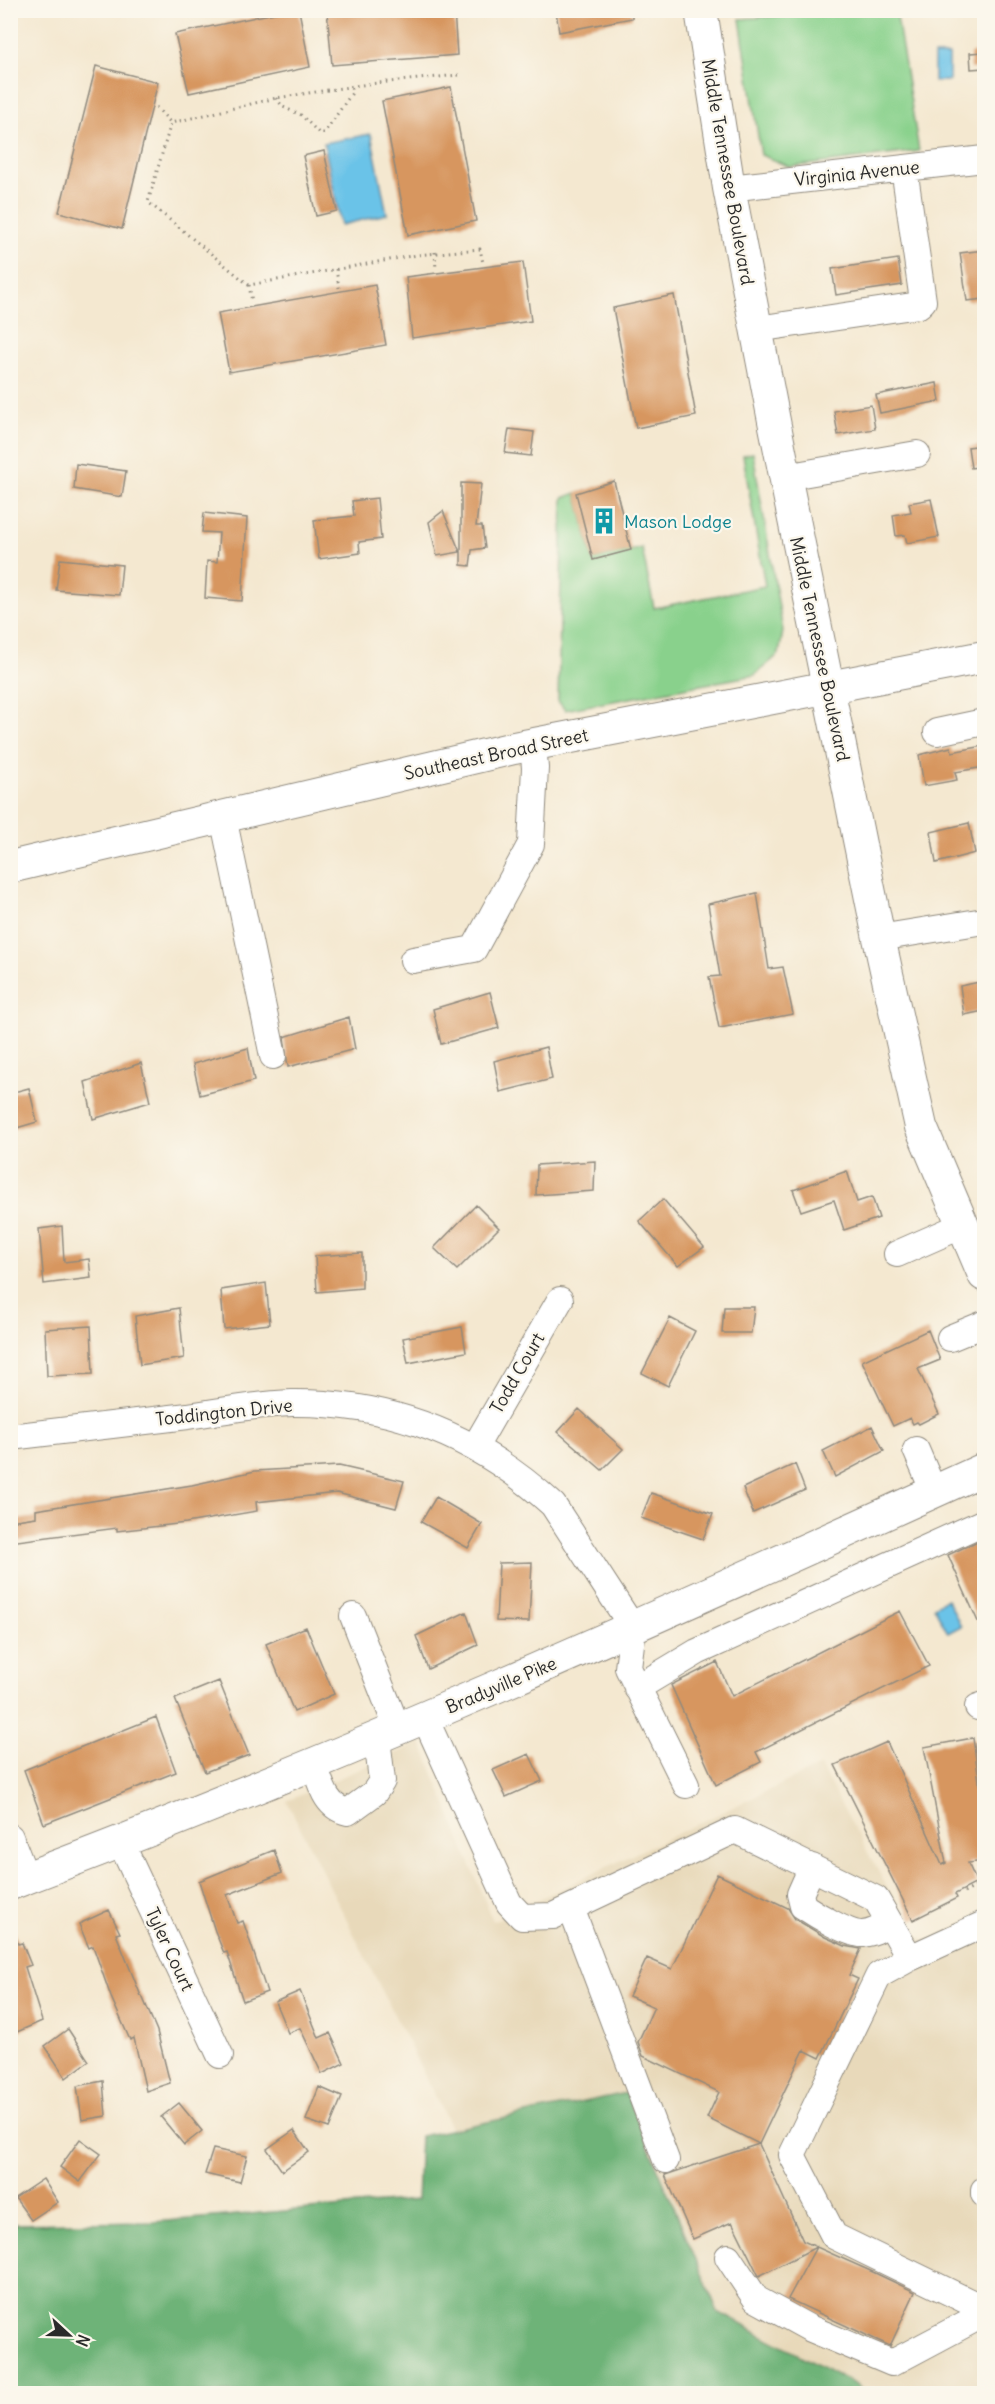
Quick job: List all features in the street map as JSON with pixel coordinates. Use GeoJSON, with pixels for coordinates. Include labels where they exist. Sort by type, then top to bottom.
{"type":"FeatureCollection","features":[{"type":"Feature","properties":{"kind":"main road","name":"Middle Tennessee Boulevard"},"geometry":{"type":"LineString","coordinates":[[701,10],[729,188],[785,477],[879,938],[921,1127],[984,1275]]}},
{"type":"Feature","properties":{"kind":"main road","name":"Southeast Broad Street"},"geometry":{"type":"LineString","coordinates":[[10,867],[533,744],[984,657]]}},
{"type":"Feature","properties":{"kind":"main road","name":"Bradyville Pike"},"geometry":{"type":"LineString","coordinates":[[18,1881],[121,1843],[400,1729],[633,1628],[984,1469]]}},
{"type":"Feature","properties":{"kind":"street","name":"Virginia Avenue"},"geometry":{"type":"LineString","coordinates":[[729,188],[984,159]]}},
{"type":"Feature","properties":{"kind":"street"},"geometry":{"type":"LineString","coordinates":[[757,329],[919,305],[923,301],[904,168]]}},
{"type":"Feature","properties":{"kind":"street"},"geometry":{"type":"LineString","coordinates":[[785,477],[917,454]]}},
{"type":"Feature","properties":{"kind":"street"},"geometry":{"type":"LineString","coordinates":[[937,732],[984,722]]}},
{"type":"Feature","properties":{"kind":"street"},"geometry":{"type":"LineString","coordinates":[[413,960],[474,949],[531,844],[535,768],[533,744]]}},
{"type":"Feature","properties":{"kind":"street"},"geometry":{"type":"LineString","coordinates":[[223,817],[273,1056]]}},
{"type":"Feature","properties":{"kind":"street"},"geometry":{"type":"LineString","coordinates":[[879,938],[984,921]]}},
{"type":"Feature","properties":{"kind":"street"},"geometry":{"type":"LineString","coordinates":[[897,1254],[963,1225]]}},
{"type":"Feature","properties":{"kind":"street","name":"Todd Court"},"geometry":{"type":"LineString","coordinates":[[475,1447],[560,1300]]}},
{"type":"Feature","properties":{"kind":"street"},"geometry":{"type":"LineString","coordinates":[[950,1338],[984,1324]]}},
{"type":"Feature","properties":{"kind":"street","name":"Toddington Drive"},"geometry":{"type":"LineString","coordinates":[[10,1437],[291,1403],[365,1408],[399,1416],[443,1431],[475,1447],[536,1489],[553,1505],[633,1628]]}},
{"type":"Feature","properties":{"kind":"street"},"geometry":{"type":"LineString","coordinates":[[916,1450],[934,1492]]}},
{"type":"Feature","properties":{"kind":"street"},"geometry":{"type":"LineString","coordinates":[[638,1688],[697,1652],[984,1522]]}},
{"type":"Feature","properties":{"kind":"street"},"geometry":{"type":"LineString","coordinates":[[353,1616],[400,1729],[509,1903],[522,1917],[554,1916],[735,1830],[876,1899],[909,1958]]}},
{"type":"Feature","properties":{"kind":"street"},"geometry":{"type":"LineString","coordinates":[[633,1628],[628,1668],[686,1785]]}},
{"type":"Feature","properties":{"kind":"street"},"geometry":{"type":"LineString","coordinates":[[314,1764],[326,1797],[337,1809],[348,1812],[374,1792],[382,1781],[400,1729]]}},
{"type":"Feature","properties":{"kind":"street"},"geometry":{"type":"LineString","coordinates":[[10,1837],[18,1881]]}},
{"type":"Feature","properties":{"kind":"street","name":"Tyler Court"},"geometry":{"type":"LineString","coordinates":[[121,1843],[220,2055]]}},
{"type":"Feature","properties":{"kind":"street"},"geometry":{"type":"LineString","coordinates":[[812,1867],[800,1894],[803,1906],[861,1935],[875,1932],[890,1923]]}},
{"type":"Feature","properties":{"kind":"street"},"geometry":{"type":"LineString","coordinates":[[571,1908],[666,2160]]}},
{"type":"Feature","properties":{"kind":"street"},"geometry":{"type":"LineString","coordinates":[[984,1924],[909,1958],[879,1975],[792,2155],[834,2236],[984,2312]]}},
{"type":"Feature","properties":{"kind":"street"},"geometry":{"type":"LineString","coordinates":[[728,2257],[756,2300],[809,2328],[892,2363],[984,2312]]}},
{"type":"Feature","properties":{"kind":"path"},"geometry":{"type":"LineString","coordinates":[[171,123],[276,98],[459,75]]}},
{"type":"Feature","properties":{"kind":"path"},"geometry":{"type":"LineString","coordinates":[[276,98],[283,107],[300,116],[319,133],[324,133],[352,93],[351,87]]}},
{"type":"Feature","properties":{"kind":"path"},"geometry":{"type":"LineString","coordinates":[[156,107],[171,123]]}},
{"type":"Feature","properties":{"kind":"path"},"geometry":{"type":"LineString","coordinates":[[171,123],[148,202],[249,285],[252,302]]}},
{"type":"Feature","properties":{"kind":"path"},"geometry":{"type":"LineString","coordinates":[[249,285],[435,252],[480,249],[483,263]]}},
{"type":"Feature","properties":{"kind":"path"},"geometry":{"type":"LineString","coordinates":[[435,252],[436,270]]}},
{"type":"Feature","properties":{"kind":"path"},"geometry":{"type":"LineString","coordinates":[[336,269],[339,288]]}},
{"type":"Feature","properties":{"kind":"path"},"geometry":{"type":"LineString","coordinates":[[964,1893],[984,1882]]}},
{"type":"Feature","properties":{"kind":"shaded area"},"geometry":{"type":"Polygon","coordinates":[[[421,1742],[493,1921],[820,1766],[913,1934],[928,1941],[984,1914],[984,2393],[864,2393],[858,2386],[718,2312],[626,2094],[452,2130],[287,1801],[421,1742]]]}},
{"type":"Feature","properties":{"kind":"green space"},"geometry":{"type":"Polygon","coordinates":[[[842,11],[896,11],[919,151],[790,167],[761,155],[740,19],[842,11]]]}},
{"type":"Feature","properties":{"kind":"green space"},"geometry":{"type":"Polygon","coordinates":[[[753,453],[783,631],[779,654],[755,675],[565,710],[558,701],[563,498],[576,493],[593,560],[642,548],[654,608],[765,586],[743,455],[753,453]]]}},
{"type":"Feature","properties":{"kind":"green space"},"geometry":{"type":"Polygon","coordinates":[[[626,2093],[718,2312],[858,2386],[864,2393],[11,2393],[10,2224],[154,2222],[417,2200],[420,2136],[626,2093]]]}},
{"type":"Feature","properties":{"kind":"water"},"geometry":{"type":"Polygon","coordinates":[[[934,55],[949,55],[949,81],[934,81],[934,55]]]}},
{"type":"Feature","properties":{"kind":"water"},"geometry":{"type":"Polygon","coordinates":[[[371,134],[387,214],[341,225],[324,143],[371,134]]]}},
{"type":"Feature","properties":{"kind":"water"},"geometry":{"type":"Polygon","coordinates":[[[947,1599],[961,1626],[948,1633],[934,1606],[947,1599]]]}},
{"type":"Feature","properties":{"kind":"building"},"geometry":{"type":"Polygon","coordinates":[[[289,10],[299,10],[310,67],[189,93],[175,34],[289,10]]]}},
{"type":"Feature","properties":{"kind":"building"},"geometry":{"type":"Polygon","coordinates":[[[327,10],[454,10],[457,55],[332,65],[327,10]]]}},
{"type":"Feature","properties":{"kind":"building"},"geometry":{"type":"Polygon","coordinates":[[[556,10],[632,10],[632,18],[559,32],[556,10]]]}},
{"type":"Feature","properties":{"kind":"building"},"geometry":{"type":"Polygon","coordinates":[[[984,52],[984,68],[971,69],[970,53],[984,52]]]}},
{"type":"Feature","properties":{"kind":"building"},"geometry":{"type":"Polygon","coordinates":[[[96,66],[158,82],[122,229],[59,212],[96,66]]]}},
{"type":"Feature","properties":{"kind":"building"},"geometry":{"type":"Polygon","coordinates":[[[451,87],[476,221],[408,235],[382,101],[451,87]]]}},
{"type":"Feature","properties":{"kind":"building"},"geometry":{"type":"Polygon","coordinates":[[[324,151],[337,211],[316,216],[303,156],[324,151]]]}},
{"type":"Feature","properties":{"kind":"building"},"geometry":{"type":"Polygon","coordinates":[[[984,250],[984,299],[967,301],[960,253],[984,250]]]}},
{"type":"Feature","properties":{"kind":"building"},"geometry":{"type":"Polygon","coordinates":[[[898,259],[902,285],[836,295],[832,269],[898,259]]]}},
{"type":"Feature","properties":{"kind":"building"},"geometry":{"type":"Polygon","coordinates":[[[523,262],[531,321],[412,338],[406,277],[523,262]]]}},
{"type":"Feature","properties":{"kind":"building"},"geometry":{"type":"Polygon","coordinates":[[[375,285],[386,345],[229,372],[218,313],[375,285]]]}},
{"type":"Feature","properties":{"kind":"building"},"geometry":{"type":"Polygon","coordinates":[[[674,295],[696,416],[636,428],[613,308],[674,295]]]}},
{"type":"Feature","properties":{"kind":"building"},"geometry":{"type":"Polygon","coordinates":[[[937,383],[940,401],[880,413],[876,395],[937,383]]]}},
{"type":"Feature","properties":{"kind":"building"},"geometry":{"type":"Polygon","coordinates":[[[871,405],[875,429],[838,435],[834,411],[871,405]]]}},
{"type":"Feature","properties":{"kind":"building"},"geometry":{"type":"Polygon","coordinates":[[[509,429],[534,432],[531,456],[505,453],[509,429]]]}},
{"type":"Feature","properties":{"kind":"building"},"geometry":{"type":"Polygon","coordinates":[[[984,445],[984,466],[971,468],[968,447],[984,445]]]}},
{"type":"Feature","properties":{"kind":"building"},"geometry":{"type":"Polygon","coordinates":[[[76,464],[126,471],[122,497],[74,489],[76,464]]]}},
{"type":"Feature","properties":{"kind":"building","name":"Mason Lodge"},"geometry":{"type":"Polygon","coordinates":[[[614,481],[631,550],[593,560],[576,493],[614,481]]]}},
{"type":"Feature","properties":{"kind":"building"},"geometry":{"type":"Polygon","coordinates":[[[461,483],[481,484],[476,526],[482,526],[485,548],[472,550],[470,566],[461,565],[461,483]]]}},
{"type":"Feature","properties":{"kind":"building"},"geometry":{"type":"Polygon","coordinates":[[[377,498],[381,539],[359,542],[360,553],[319,559],[314,520],[354,516],[352,501],[377,498]]]}},
{"type":"Feature","properties":{"kind":"building"},"geometry":{"type":"Polygon","coordinates":[[[931,499],[939,537],[907,543],[905,535],[896,536],[893,515],[911,512],[909,503],[931,499]]]}},
{"type":"Feature","properties":{"kind":"building"},"geometry":{"type":"Polygon","coordinates":[[[443,511],[460,552],[437,556],[429,522],[443,511]]]}},
{"type":"Feature","properties":{"kind":"building"},"geometry":{"type":"Polygon","coordinates":[[[204,513],[247,518],[242,601],[205,598],[207,561],[217,562],[219,533],[202,532],[204,513]]]}},
{"type":"Feature","properties":{"kind":"building"},"geometry":{"type":"Polygon","coordinates":[[[60,559],[122,565],[119,595],[56,590],[60,559]]]}},
{"type":"Feature","properties":{"kind":"building"},"geometry":{"type":"Polygon","coordinates":[[[984,746],[984,767],[955,772],[957,780],[924,786],[919,755],[951,747],[952,752],[984,746]]]}},
{"type":"Feature","properties":{"kind":"building"},"geometry":{"type":"Polygon","coordinates":[[[969,823],[975,853],[936,863],[931,832],[969,823]]]}},
{"type":"Feature","properties":{"kind":"building"},"geometry":{"type":"Polygon","coordinates":[[[757,893],[769,969],[783,967],[793,1014],[719,1028],[709,977],[720,976],[708,904],[757,893]]]}},
{"type":"Feature","properties":{"kind":"building"},"geometry":{"type":"Polygon","coordinates":[[[984,981],[984,1011],[964,1015],[960,986],[984,981]]]}},
{"type":"Feature","properties":{"kind":"building"},"geometry":{"type":"Polygon","coordinates":[[[490,992],[499,1028],[441,1044],[433,1009],[490,992]]]}},
{"type":"Feature","properties":{"kind":"building"},"geometry":{"type":"Polygon","coordinates":[[[349,1017],[355,1049],[288,1067],[284,1037],[349,1017]]]}},
{"type":"Feature","properties":{"kind":"building"},"geometry":{"type":"Polygon","coordinates":[[[546,1047],[552,1079],[500,1092],[494,1061],[546,1047]]]}},
{"type":"Feature","properties":{"kind":"building"},"geometry":{"type":"Polygon","coordinates":[[[248,1048],[254,1081],[200,1095],[193,1064],[248,1048]]]}},
{"type":"Feature","properties":{"kind":"building"},"geometry":{"type":"Polygon","coordinates":[[[141,1063],[150,1102],[93,1119],[85,1082],[141,1063]]]}},
{"type":"Feature","properties":{"kind":"building"},"geometry":{"type":"Polygon","coordinates":[[[29,1088],[37,1122],[10,1130],[10,1093],[29,1088]]]}},
{"type":"Feature","properties":{"kind":"building"},"geometry":{"type":"Polygon","coordinates":[[[595,1161],[594,1191],[536,1195],[537,1165],[595,1161]]]}},
{"type":"Feature","properties":{"kind":"building"},"geometry":{"type":"Polygon","coordinates":[[[847,1171],[857,1202],[872,1197],[879,1218],[844,1230],[834,1200],[801,1211],[793,1190],[847,1171]]]}},
{"type":"Feature","properties":{"kind":"building"},"geometry":{"type":"Polygon","coordinates":[[[663,1199],[704,1247],[678,1266],[639,1221],[663,1199]]]}},
{"type":"Feature","properties":{"kind":"building"},"geometry":{"type":"Polygon","coordinates":[[[476,1205],[499,1228],[457,1270],[434,1248],[476,1205]]]}},
{"type":"Feature","properties":{"kind":"building"},"geometry":{"type":"Polygon","coordinates":[[[62,1226],[64,1262],[89,1259],[91,1278],[44,1284],[39,1229],[62,1226]]]}},
{"type":"Feature","properties":{"kind":"building"},"geometry":{"type":"Polygon","coordinates":[[[362,1253],[362,1288],[317,1292],[315,1256],[362,1253]]]}},
{"type":"Feature","properties":{"kind":"building"},"geometry":{"type":"Polygon","coordinates":[[[266,1283],[270,1324],[224,1329],[221,1290],[266,1283]]]}},
{"type":"Feature","properties":{"kind":"building"},"geometry":{"type":"Polygon","coordinates":[[[724,1307],[754,1307],[751,1333],[722,1333],[724,1307]]]}},
{"type":"Feature","properties":{"kind":"building"},"geometry":{"type":"Polygon","coordinates":[[[179,1308],[184,1358],[140,1365],[135,1316],[179,1308]]]}},
{"type":"Feature","properties":{"kind":"building"},"geometry":{"type":"Polygon","coordinates":[[[670,1318],[695,1331],[668,1386],[642,1373],[670,1318]]]}},
{"type":"Feature","properties":{"kind":"building"},"geometry":{"type":"Polygon","coordinates":[[[91,1326],[93,1374],[47,1376],[45,1329],[91,1326]]]}},
{"type":"Feature","properties":{"kind":"building"},"geometry":{"type":"Polygon","coordinates":[[[462,1327],[466,1352],[408,1363],[403,1338],[462,1327]]]}},
{"type":"Feature","properties":{"kind":"building"},"geometry":{"type":"Polygon","coordinates":[[[928,1330],[940,1360],[918,1369],[939,1414],[919,1424],[917,1422],[913,1424],[910,1418],[893,1426],[862,1361],[928,1330]]]}},
{"type":"Feature","properties":{"kind":"building"},"geometry":{"type":"Polygon","coordinates":[[[579,1409],[623,1449],[602,1470],[558,1432],[579,1409]]]}},
{"type":"Feature","properties":{"kind":"building"},"geometry":{"type":"Polygon","coordinates":[[[872,1426],[884,1451],[835,1477],[823,1451],[872,1426]]]}},
{"type":"Feature","properties":{"kind":"building"},"geometry":{"type":"Polygon","coordinates":[[[795,1464],[805,1490],[753,1513],[743,1488],[795,1464]]]}},
{"type":"Feature","properties":{"kind":"building"},"geometry":{"type":"Polygon","coordinates":[[[339,1466],[404,1481],[396,1508],[337,1493],[256,1502],[257,1511],[186,1523],[117,1531],[117,1528],[10,1542],[10,1521],[36,1517],[36,1510],[192,1485],[255,1471],[339,1466]]]}},
{"type":"Feature","properties":{"kind":"building"},"geometry":{"type":"Polygon","coordinates":[[[651,1493],[713,1514],[703,1539],[641,1518],[651,1493]]]}},
{"type":"Feature","properties":{"kind":"building"},"geometry":{"type":"Polygon","coordinates":[[[436,1497],[482,1524],[468,1548],[421,1522],[436,1497]]]}},
{"type":"Feature","properties":{"kind":"building"},"geometry":{"type":"Polygon","coordinates":[[[984,1538],[984,1635],[948,1555],[984,1538]]]}},
{"type":"Feature","properties":{"kind":"building"},"geometry":{"type":"Polygon","coordinates":[[[532,1562],[529,1622],[496,1621],[499,1563],[532,1562]]]}},
{"type":"Feature","properties":{"kind":"building"},"geometry":{"type":"Polygon","coordinates":[[[900,1611],[929,1666],[756,1752],[761,1762],[716,1785],[671,1685],[717,1662],[732,1696],[900,1611]]]}},
{"type":"Feature","properties":{"kind":"building"},"geometry":{"type":"Polygon","coordinates":[[[466,1612],[478,1645],[428,1669],[416,1636],[466,1612]]]}},
{"type":"Feature","properties":{"kind":"building"},"geometry":{"type":"Polygon","coordinates":[[[306,1627],[334,1694],[294,1712],[266,1644],[306,1627]]]}},
{"type":"Feature","properties":{"kind":"building"},"geometry":{"type":"Polygon","coordinates":[[[219,1681],[249,1755],[205,1772],[175,1699],[219,1681]]]}},
{"type":"Feature","properties":{"kind":"building"},"geometry":{"type":"Polygon","coordinates":[[[156,1717],[176,1772],[44,1824],[24,1770],[156,1717]]]}},
{"type":"Feature","properties":{"kind":"building"},"geometry":{"type":"Polygon","coordinates":[[[973,1738],[984,1818],[984,1861],[968,1863],[977,1883],[955,1894],[957,1898],[913,1920],[835,1765],[887,1742],[942,1865],[946,1863],[924,1747],[973,1738]]]}},
{"type":"Feature","properties":{"kind":"building"},"geometry":{"type":"Polygon","coordinates":[[[529,1754],[542,1781],[506,1797],[493,1770],[529,1754]]]}},
{"type":"Feature","properties":{"kind":"building"},"geometry":{"type":"Polygon","coordinates":[[[274,1850],[282,1873],[227,1895],[237,1923],[243,1921],[267,1992],[243,2001],[227,1952],[224,1953],[215,1931],[199,1881],[274,1850]]]}},
{"type":"Feature","properties":{"kind":"building"},"geometry":{"type":"Polygon","coordinates":[[[717,1874],[788,1908],[795,1919],[825,1937],[845,1946],[861,1949],[849,1975],[858,1979],[820,2058],[804,2050],[759,2144],[707,2118],[719,2092],[643,2056],[638,2042],[654,2007],[629,1996],[647,1958],[672,1969],[717,1874]]]}},
{"type":"Feature","properties":{"kind":"building"},"geometry":{"type":"Polygon","coordinates":[[[109,1910],[120,1933],[116,1934],[157,2031],[170,2083],[146,2091],[134,2038],[130,2040],[111,1997],[93,1946],[89,1948],[79,1924],[109,1910]]]}},
{"type":"Feature","properties":{"kind":"building"},"geometry":{"type":"Polygon","coordinates":[[[10,1932],[14,1932],[18,1944],[22,1943],[31,1965],[25,1967],[42,2021],[17,2032],[10,2011],[10,1932]]]}},
{"type":"Feature","properties":{"kind":"building"},"geometry":{"type":"Polygon","coordinates":[[[300,1991],[319,2038],[330,2033],[344,2063],[322,2074],[300,2028],[288,2033],[275,2002],[300,1991]]]}},
{"type":"Feature","properties":{"kind":"building"},"geometry":{"type":"Polygon","coordinates":[[[68,2029],[89,2061],[66,2078],[45,2046],[68,2029]]]}},
{"type":"Feature","properties":{"kind":"building"},"geometry":{"type":"Polygon","coordinates":[[[103,2081],[106,2116],[82,2120],[77,2086],[103,2081]]]}},
{"type":"Feature","properties":{"kind":"building"},"geometry":{"type":"Polygon","coordinates":[[[319,2087],[342,2097],[329,2128],[306,2120],[319,2087]]]}},
{"type":"Feature","properties":{"kind":"building"},"geometry":{"type":"Polygon","coordinates":[[[179,2103],[202,2131],[184,2145],[161,2117],[179,2103]]]}},
{"type":"Feature","properties":{"kind":"building"},"geometry":{"type":"Polygon","coordinates":[[[294,2130],[309,2152],[282,2171],[267,2149],[294,2130]]]}},
{"type":"Feature","properties":{"kind":"building"},"geometry":{"type":"Polygon","coordinates":[[[80,2139],[101,2154],[80,2182],[60,2167],[80,2139]]]}},
{"type":"Feature","properties":{"kind":"building"},"geometry":{"type":"Polygon","coordinates":[[[759,2144],[803,2241],[915,2292],[890,2346],[788,2299],[816,2247],[759,2276],[732,2222],[693,2239],[665,2175],[759,2144]]]}},
{"type":"Feature","properties":{"kind":"building"},"geometry":{"type":"Polygon","coordinates":[[[213,2149],[247,2156],[240,2182],[205,2174],[213,2149]]]}},
{"type":"Feature","properties":{"kind":"building"},"geometry":{"type":"Polygon","coordinates":[[[43,2179],[58,2202],[31,2220],[15,2198],[43,2179]]]}},
{"type":"Feature","properties":{"kind":"place","name":"Mason Lodge"},"geometry":{"type":"Point","coordinates":[604,521]}}]}
